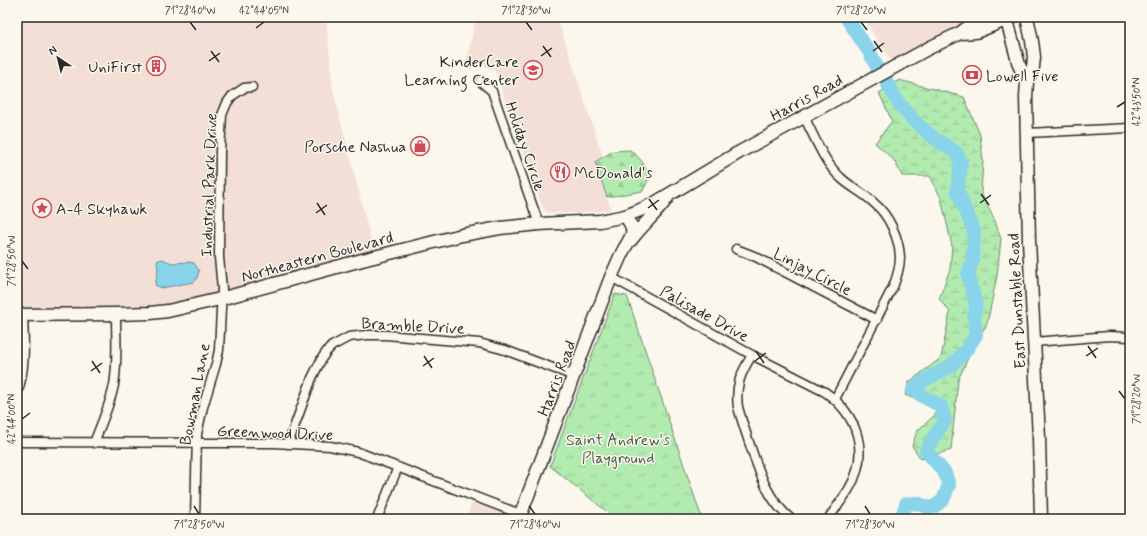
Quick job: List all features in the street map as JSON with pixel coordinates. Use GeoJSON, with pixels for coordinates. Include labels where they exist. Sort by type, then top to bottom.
{"type":"FeatureCollection","features":[{"type":"Feature","properties":{"kind":"street","name":"Harris Road"},"geometry":{"type":"LineString","coordinates":[[627,245],[623,226],[625,216],[638,211],[671,193],[732,156],[929,48],[960,33],[985,17]]}},
{"type":"Feature","properties":{"kind":"street","name":"East Dunstable Road"},"geometry":{"type":"LineString","coordinates":[[1027,17],[1034,57],[1027,82],[1027,133],[1029,241],[1039,438],[1041,519]]}},
{"type":"Feature","properties":{"kind":"street","name":"Harris Road"},"geometry":{"type":"LineString","coordinates":[[960,33],[976,32],[1009,18]]}},
{"type":"Feature","properties":{"kind":"street","name":"East Dunstable Road"},"geometry":{"type":"LineString","coordinates":[[1009,18],[1019,65],[1027,82]]}},
{"type":"Feature","properties":{"kind":"street","name":"Holiday Circle"},"geometry":{"type":"LineString","coordinates":[[480,81],[492,91],[538,224]]}},
{"type":"Feature","properties":{"kind":"street","name":"Industrial Park Drive"},"geometry":{"type":"LineString","coordinates":[[220,299],[222,289],[219,257],[220,152],[222,115],[232,96],[244,88],[252,87]]}},
{"type":"Feature","properties":{"kind":"street"},"geometry":{"type":"LineString","coordinates":[[804,116],[832,168],[844,181],[867,197],[887,217],[894,235],[900,258],[898,273],[893,287],[835,399]]}},
{"type":"Feature","properties":{"kind":"street"},"geometry":{"type":"LineString","coordinates":[[1027,133],[1130,128]]}},
{"type":"Feature","properties":{"kind":"street","name":"Harris Road"},"geometry":{"type":"LineString","coordinates":[[520,517],[611,277],[627,245],[641,228],[662,207],[671,193]]}},
{"type":"Feature","properties":{"kind":"street","name":"Northeastern Boulevard"},"geometry":{"type":"LineString","coordinates":[[20,315],[116,314],[168,311],[220,299],[362,260],[455,237],[500,228],[538,224],[600,222],[625,216]]}},
{"type":"Feature","properties":{"kind":"street","name":"Linjay Circle"},"geometry":{"type":"LineString","coordinates":[[736,249],[754,256],[877,320]]}},
{"type":"Feature","properties":{"kind":"street","name":"Palisade Drive"},"geometry":{"type":"LineString","coordinates":[[611,277],[835,399],[854,425],[858,436],[860,455],[857,470],[850,488],[828,519]]}},
{"type":"Feature","properties":{"kind":"street","name":"Bowman Lane"},"geometry":{"type":"LineString","coordinates":[[195,519],[198,426],[219,350],[220,299]]}},
{"type":"Feature","properties":{"kind":"street"},"geometry":{"type":"LineString","coordinates":[[94,443],[111,398],[114,385],[116,373],[116,314]]}},
{"type":"Feature","properties":{"kind":"street"},"geometry":{"type":"LineString","coordinates":[[17,394],[23,370],[24,343],[20,315]]}},
{"type":"Feature","properties":{"kind":"street","name":"Bramble Drive"},"geometry":{"type":"LineString","coordinates":[[288,444],[312,378],[322,358],[332,346],[349,337],[386,335],[479,344],[505,350],[574,376]]}},
{"type":"Feature","properties":{"kind":"street"},"geometry":{"type":"LineString","coordinates":[[1034,342],[1109,336],[1130,337]]}},
{"type":"Feature","properties":{"kind":"street"},"geometry":{"type":"LineString","coordinates":[[752,355],[741,375],[738,384],[736,395],[738,407],[760,476],[765,487],[778,507],[791,519]]}},
{"type":"Feature","properties":{"kind":"street","name":"Greenwood Drive"},"geometry":{"type":"LineString","coordinates":[[17,442],[288,444],[330,446],[346,449],[398,467],[520,517]]}},
{"type":"Feature","properties":{"kind":"street"},"geometry":{"type":"LineString","coordinates":[[377,519],[398,467]]}},
{"type":"Feature","properties":{"kind":"shaded area"},"geometry":{"type":"Polygon","coordinates":[[[17,17],[326,17],[333,90],[374,252],[193,300],[156,307],[113,309],[17,308],[17,17]]]}},
{"type":"Feature","properties":{"kind":"shaded area"},"geometry":{"type":"Polygon","coordinates":[[[476,17],[557,17],[603,157],[595,162],[611,210],[579,213],[548,213],[545,211],[495,71],[482,64],[467,69],[466,63],[476,17]]]}},
{"type":"Feature","properties":{"kind":"shaded area"},"geometry":{"type":"Polygon","coordinates":[[[865,17],[975,17],[893,63],[873,34],[865,17]]]}},
{"type":"Feature","properties":{"kind":"shaded area"},"geometry":{"type":"Polygon","coordinates":[[[472,502],[510,517],[509,519],[466,519],[472,502]]]}},
{"type":"Feature","properties":{"kind":"green space"},"geometry":{"type":"Polygon","coordinates":[[[899,80],[964,97],[980,135],[983,160],[981,193],[995,221],[1001,239],[997,276],[987,324],[974,345],[958,380],[951,450],[921,459],[912,446],[917,431],[935,415],[936,408],[905,395],[909,382],[941,358],[950,312],[939,299],[950,269],[952,246],[941,198],[930,176],[902,176],[894,160],[875,143],[892,121],[879,93],[899,80]]]}},
{"type":"Feature","properties":{"kind":"green space"},"geometry":{"type":"Polygon","coordinates":[[[630,150],[645,166],[648,174],[647,184],[643,191],[607,197],[595,162],[613,151],[630,150]]]}},
{"type":"Feature","properties":{"kind":"green space","name":"Saint Andrew's Playground"},"geometry":{"type":"Polygon","coordinates":[[[615,294],[627,296],[702,519],[616,519],[550,466],[615,294]]]}},
{"type":"Feature","properties":{"kind":"water"},"geometry":{"type":"Polygon","coordinates":[[[162,259],[172,263],[194,263],[199,271],[197,278],[194,282],[161,288],[155,285],[158,271],[157,261],[162,259]]]}},
{"type":"Feature","properties":{"kind":"waterway"},"geometry":{"type":"LineString","coordinates":[[846,17],[870,53],[877,67]]}},
{"type":"Feature","properties":{"kind":"waterway"},"geometry":{"type":"LineString","coordinates":[[886,81],[899,104],[914,121],[934,138],[957,153],[961,165],[957,190],[974,231],[973,258],[968,275],[976,305],[974,318],[976,335],[967,349],[951,366],[923,381],[913,390],[941,406],[945,421],[926,451],[945,473],[949,485],[943,500],[935,506],[930,508],[917,503],[906,504],[901,519]]}},
{"type":"Feature","properties":{"kind":"place","name":"UniFirst"},"geometry":{"type":"Point","coordinates":[156,66]}},
{"type":"Feature","properties":{"kind":"place","name":"KinderCare Learning Center"},"geometry":{"type":"Point","coordinates":[533,70]}},
{"type":"Feature","properties":{"kind":"place","name":"Lowell Five"},"geometry":{"type":"Point","coordinates":[972,75]}},
{"type":"Feature","properties":{"kind":"place","name":"Porsche Nashua"},"geometry":{"type":"Point","coordinates":[420,146]}},
{"type":"Feature","properties":{"kind":"place","name":"McDonald's"},"geometry":{"type":"Point","coordinates":[560,172]}},
{"type":"Feature","properties":{"kind":"place","name":"A-4 Skyhawk"},"geometry":{"type":"Point","coordinates":[42,208]}}]}
